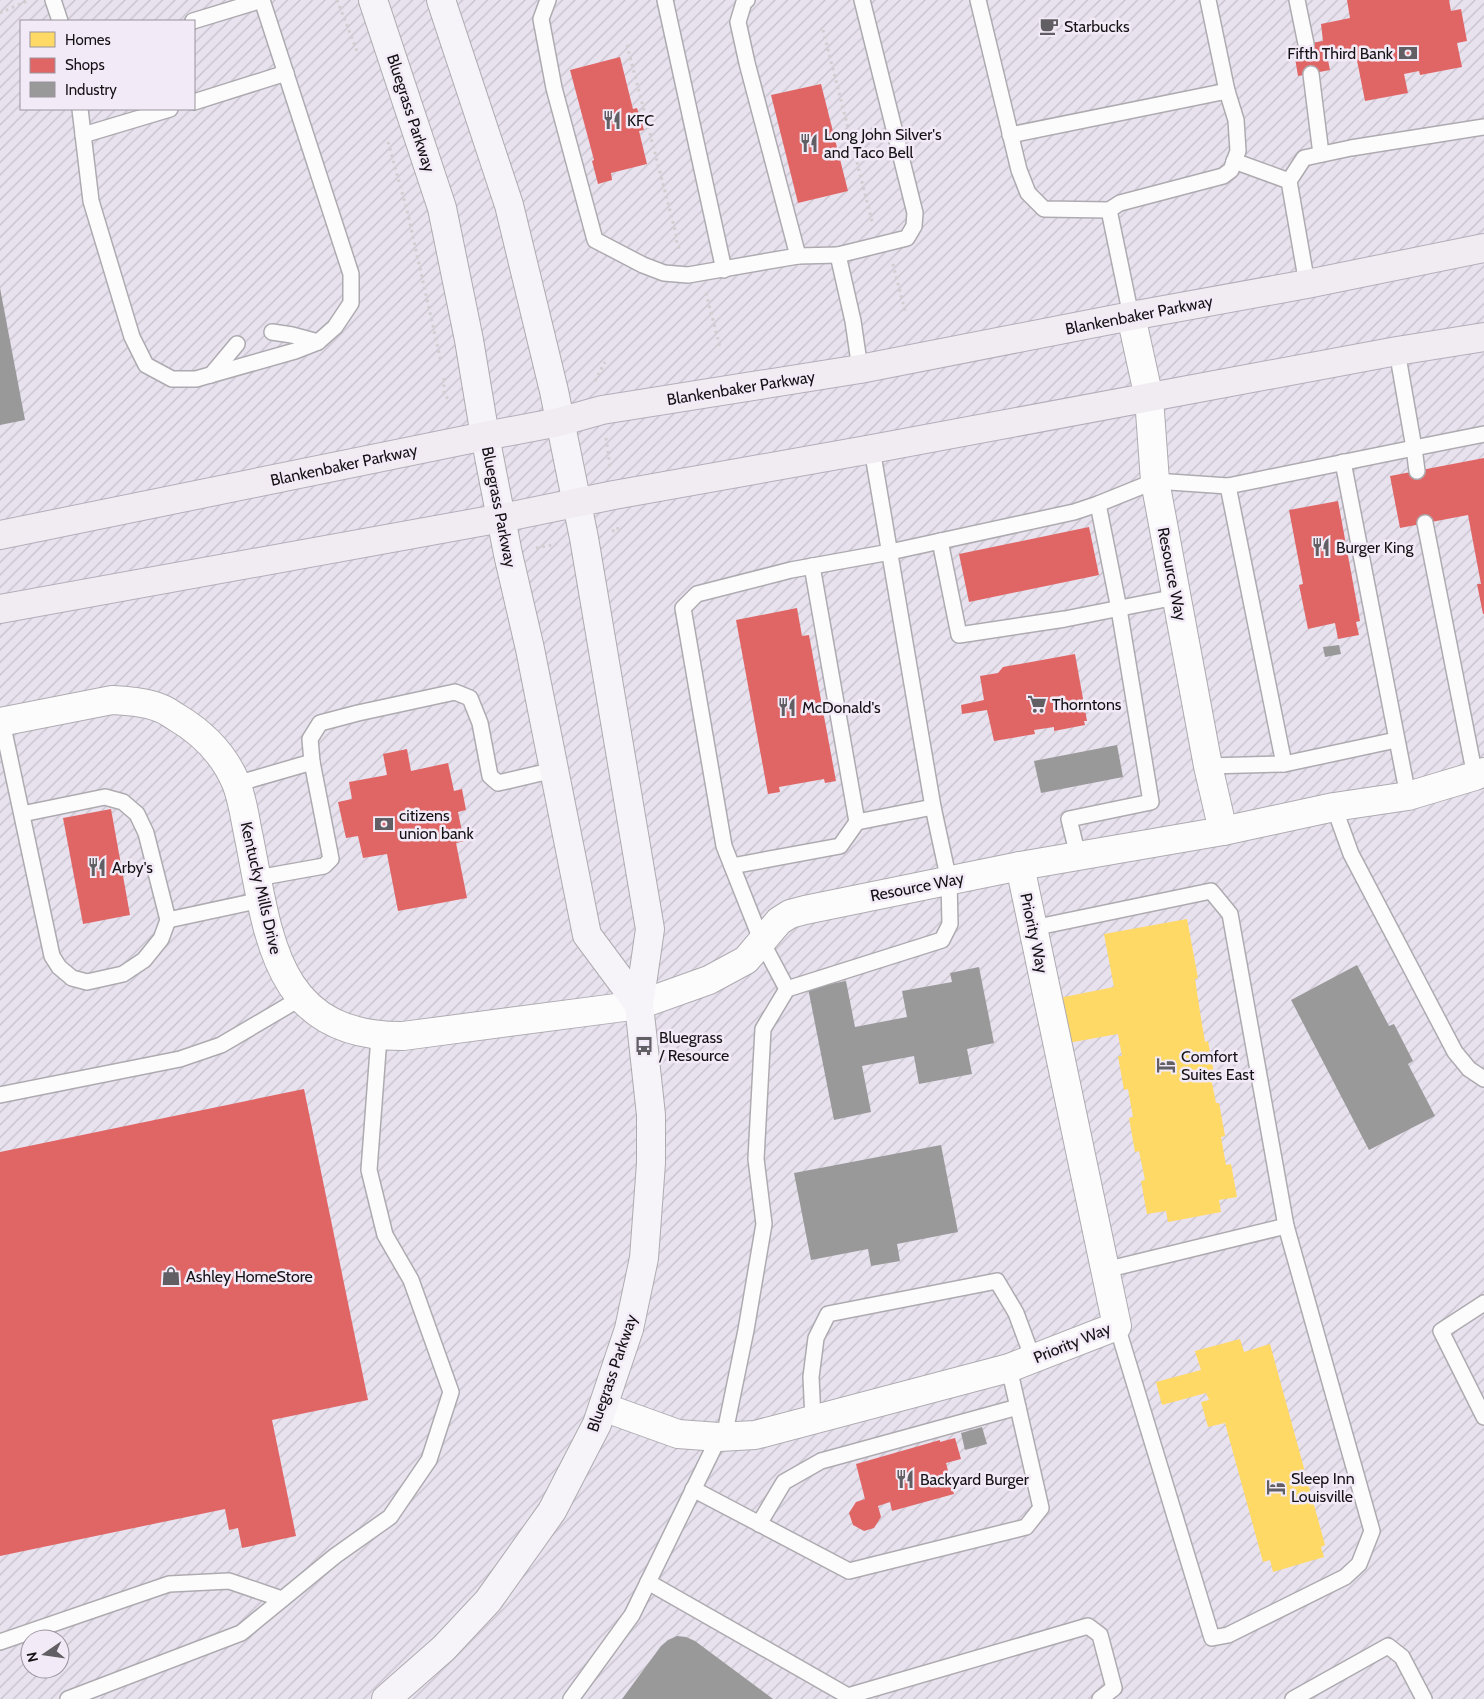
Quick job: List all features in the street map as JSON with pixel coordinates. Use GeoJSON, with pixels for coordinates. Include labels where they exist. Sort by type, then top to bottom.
{"type":"FeatureCollection","features":[{"type":"Feature","properties":{"kind":"main road","name":"Blankenbaker Parkway"},"geometry":{"type":"LineString","coordinates":[[0,535],[559,422],[602,410],[860,369],[1307,284],[1484,248]]}},
{"type":"Feature","properties":{"kind":"main road"},"geometry":{"type":"LineString","coordinates":[[0,609],[1484,337]]}},
{"type":"Feature","properties":{"kind":"street","name":"Bluegrass Parkway"},"geometry":{"type":"LineString","coordinates":[[373,0],[442,208],[469,340],[485,436],[587,935],[639,1005]]}},
{"type":"Feature","properties":{"kind":"street","name":"Bluegrass Parkway"},"geometry":{"type":"LineString","coordinates":[[386,1699],[444,1648],[488,1601],[552,1511],[597,1424],[629,1329],[644,1258],[651,1163],[651,1115],[639,1005],[650,929],[577,503],[554,391],[509,205],[441,0]]}},
{"type":"Feature","properties":{"kind":"street","name":"Resource Way"},"geometry":{"type":"LineString","coordinates":[[1131,316],[1149,398],[1155,480],[1176,598],[1208,766],[1223,831]]}},
{"type":"Feature","properties":{"kind":"street","name":"Kentucky Mills Drive"},"geometry":{"type":"LineString","coordinates":[[1,722],[112,700],[129,701],[161,708],[192,726],[208,740],[224,760],[236,784],[270,940],[278,961],[289,982],[301,998],[323,1018],[356,1032],[379,1036],[403,1036],[639,1005]]}},
{"type":"Feature","properties":{"kind":"street","name":"Resource Way"},"geometry":{"type":"LineString","coordinates":[[639,1005],[709,980],[746,960],[779,921],[790,914],[1020,866],[1223,831],[1334,807],[1408,796],[1480,774]]}},
{"type":"Feature","properties":{"kind":"street","name":"Priority Way"},"geometry":{"type":"LineString","coordinates":[[603,1407],[678,1434],[722,1437],[755,1435],[1021,1364],[1117,1326],[1020,866]]}},
{"type":"Feature","properties":{"kind":"lane"},"geometry":{"type":"LineString","coordinates":[[53,0],[60,20]]}},
{"type":"Feature","properties":{"kind":"lane"},"geometry":{"type":"LineString","coordinates":[[80,110],[91,200],[132,337],[146,365],[172,379],[196,378],[295,351],[318,342],[335,327],[351,303],[352,274],[262,0],[195,20]]}},
{"type":"Feature","properties":{"kind":"lane"},"geometry":{"type":"LineString","coordinates":[[548,0],[541,19],[554,88],[595,240],[643,265],[664,273],[688,275],[798,256],[838,254],[907,238],[914,226],[915,213],[862,0]]}},
{"type":"Feature","properties":{"kind":"lane"},"geometry":{"type":"LineString","coordinates":[[665,0],[724,270]]}},
{"type":"Feature","properties":{"kind":"lane"},"geometry":{"type":"LineString","coordinates":[[747,0],[744,2],[738,22],[798,256]]}},
{"type":"Feature","properties":{"kind":"lane"},"geometry":{"type":"LineString","coordinates":[[978,0],[1019,170],[1028,193],[1044,209],[1110,210],[1120,203],[1135,198],[1223,176],[1231,170],[1238,151],[1236,120],[1227,91],[1208,0]]}},
{"type":"Feature","properties":{"kind":"lane"},"geometry":{"type":"LineString","coordinates":[[1297,0],[1306,44]]}},
{"type":"Feature","properties":{"kind":"lane"},"geometry":{"type":"LineString","coordinates":[[195,102],[286,73]]}},
{"type":"Feature","properties":{"kind":"lane"},"geometry":{"type":"LineString","coordinates":[[1311,74],[1321,154]]}},
{"type":"Feature","properties":{"kind":"lane"},"geometry":{"type":"LineString","coordinates":[[1010,135],[1227,91]]}},
{"type":"Feature","properties":{"kind":"lane"},"geometry":{"type":"LineString","coordinates":[[83,135],[167,110]]}},
{"type":"Feature","properties":{"kind":"lane"},"geometry":{"type":"LineString","coordinates":[[1307,284],[1289,181],[1304,158],[1484,127]]}},
{"type":"Feature","properties":{"kind":"lane"},"geometry":{"type":"LineString","coordinates":[[1234,161],[1289,181]]}},
{"type":"Feature","properties":{"kind":"lane"},"geometry":{"type":"LineString","coordinates":[[1110,210],[1131,316]]}},
{"type":"Feature","properties":{"kind":"lane"},"geometry":{"type":"LineString","coordinates":[[838,254],[853,321],[860,369]]}},
{"type":"Feature","properties":{"kind":"lane"},"geometry":{"type":"LineString","coordinates":[[272,332],[318,342]]}},
{"type":"Feature","properties":{"kind":"lane"},"geometry":{"type":"LineString","coordinates":[[211,375],[237,344]]}},
{"type":"Feature","properties":{"kind":"lane"},"geometry":{"type":"LineString","coordinates":[[1397,352],[1417,471]]}},
{"type":"Feature","properties":{"kind":"lane"},"geometry":{"type":"LineString","coordinates":[[787,988],[762,942],[724,846],[683,608],[697,594],[812,566],[890,552],[1074,512],[1155,480],[1228,486],[1484,434]]}},
{"type":"Feature","properties":{"kind":"lane"},"geometry":{"type":"LineString","coordinates":[[571,1699],[632,1615],[693,1489],[722,1437],[746,1330],[764,1224],[756,1159],[763,1029],[787,988],[942,940],[950,924],[949,881],[933,807],[872,449]]}},
{"type":"Feature","properties":{"kind":"lane"},"geometry":{"type":"LineString","coordinates":[[1343,462],[1408,796]]}},
{"type":"Feature","properties":{"kind":"lane"},"geometry":{"type":"LineString","coordinates":[[1228,486],[1284,764]]}},
{"type":"Feature","properties":{"kind":"lane"},"geometry":{"type":"LineString","coordinates":[[1078,856],[1069,819],[1151,802],[1119,610],[1098,504]]}},
{"type":"Feature","properties":{"kind":"lane"},"geometry":{"type":"LineString","coordinates":[[1425,523],[1480,774]]}},
{"type":"Feature","properties":{"kind":"lane"},"geometry":{"type":"LineString","coordinates":[[940,541],[959,635],[1119,610],[1176,598]]}},
{"type":"Feature","properties":{"kind":"lane"},"geometry":{"type":"LineString","coordinates":[[812,566],[857,822]]}},
{"type":"Feature","properties":{"kind":"lane"},"geometry":{"type":"LineString","coordinates":[[168,920],[324,866],[331,859],[312,762],[310,739],[320,723],[455,692],[470,698],[480,723],[490,776],[498,783],[554,770]]}},
{"type":"Feature","properties":{"kind":"lane"},"geometry":{"type":"LineString","coordinates":[[1,722],[52,956],[72,978],[86,982],[123,974],[144,960],[161,939],[168,920],[146,833],[138,814],[123,802],[105,796],[22,814]]}},
{"type":"Feature","properties":{"kind":"lane"},"geometry":{"type":"LineString","coordinates":[[1208,766],[1284,764],[1396,740]]}},
{"type":"Feature","properties":{"kind":"lane"},"geometry":{"type":"LineString","coordinates":[[236,784],[312,762]]}},
{"type":"Feature","properties":{"kind":"lane"},"geometry":{"type":"LineString","coordinates":[[732,866],[840,846],[857,822],[933,807]]}},
{"type":"Feature","properties":{"kind":"lane"},"geometry":{"type":"LineString","coordinates":[[1334,807],[1351,854],[1455,1052],[1469,1069],[1484,1079]]}},
{"type":"Feature","properties":{"kind":"lane"},"geometry":{"type":"LineString","coordinates":[[1033,928],[1211,891],[1230,914],[1286,1226],[1372,1531],[1359,1564],[1345,1577],[1228,1635],[1212,1638],[1117,1326]]}},
{"type":"Feature","properties":{"kind":"lane"},"geometry":{"type":"LineString","coordinates":[[0,1095],[180,1059],[221,1044],[301,998]]}},
{"type":"Feature","properties":{"kind":"lane"},"geometry":{"type":"LineString","coordinates":[[68,1699],[241,1632],[335,1556],[390,1517],[428,1460],[451,1392],[411,1280],[386,1235],[369,1170],[379,1036]]}},
{"type":"Feature","properties":{"kind":"lane"},"geometry":{"type":"LineString","coordinates":[[1105,1270],[1286,1226]]}},
{"type":"Feature","properties":{"kind":"lane"},"geometry":{"type":"LineString","coordinates":[[693,1489],[849,1571],[1026,1527],[1041,1508],[1018,1407],[1021,1364],[1016,1313],[997,1281],[828,1314],[816,1338],[811,1377],[813,1419]]}},
{"type":"Feature","properties":{"kind":"lane"},"geometry":{"type":"LineString","coordinates":[[1484,1303],[1441,1331],[1484,1417]]}},
{"type":"Feature","properties":{"kind":"lane"},"geometry":{"type":"LineString","coordinates":[[759,1524],[784,1482],[821,1461],[1018,1407]]}},
{"type":"Feature","properties":{"kind":"lane"},"geometry":{"type":"LineString","coordinates":[[0,1642],[169,1584],[229,1581],[282,1599]]}},
{"type":"Feature","properties":{"kind":"lane"},"geometry":{"type":"LineString","coordinates":[[648,1582],[849,1698],[1088,1626],[1100,1635],[1114,1688],[1100,1699]]}},
{"type":"Feature","properties":{"kind":"lane"},"geometry":{"type":"LineString","coordinates":[[1294,1699],[1388,1646],[1402,1657],[1424,1699]]}},
{"type":"Feature","properties":{"kind":"path"},"geometry":{"type":"LineString","coordinates":[[0,13],[29,0]]}},
{"type":"Feature","properties":{"kind":"path"},"geometry":{"type":"LineString","coordinates":[[337,0],[361,59]]}},
{"type":"Feature","properties":{"kind":"path"},"geometry":{"type":"LineString","coordinates":[[823,30],[872,224],[892,261],[905,311]]}},
{"type":"Feature","properties":{"kind":"path"},"geometry":{"type":"LineString","coordinates":[[627,45],[676,234],[677,245],[703,283],[720,347]]}},
{"type":"Feature","properties":{"kind":"path"},"geometry":{"type":"LineString","coordinates":[[385,134],[407,210],[442,364]]}},
{"type":"Feature","properties":{"kind":"path"},"geometry":{"type":"LineString","coordinates":[[595,382],[605,362]]}},
{"type":"Feature","properties":{"kind":"path"},"geometry":{"type":"LineString","coordinates":[[444,374],[444,394],[451,402]]}},
{"type":"Feature","properties":{"kind":"shaded area"},"geometry":{"type":"Polygon","coordinates":[[[0,0],[1484,0],[1484,1699],[0,1699],[0,0]]]}},
{"type":"Feature","properties":{"kind":"building: Homes","name":"Comfort Suites East"},"geometry":{"type":"Polygon","coordinates":[[[1187,919],[1198,978],[1195,979],[1205,1042],[1208,1041],[1214,1073],[1210,1073],[1216,1103],[1219,1103],[1225,1136],[1221,1137],[1226,1165],[1231,1164],[1237,1197],[1219,1200],[1221,1212],[1168,1222],[1166,1211],[1147,1214],[1141,1181],[1145,1180],[1139,1151],[1135,1152],[1129,1118],[1133,1117],[1128,1089],[1124,1090],[1118,1056],[1122,1056],[1118,1034],[1062,1044],[1054,999],[1114,987],[1104,934],[1187,919]]]}},
{"type":"Feature","properties":{"kind":"building: Homes","name":"Sleep Inn Louisville"},"geometry":{"type":"Polygon","coordinates":[[[1240,1339],[1244,1352],[1270,1344],[1325,1545],[1321,1547],[1324,1557],[1273,1572],[1270,1560],[1263,1562],[1225,1423],[1208,1427],[1201,1402],[1209,1400],[1206,1393],[1162,1405],[1156,1382],[1201,1370],[1195,1351],[1240,1339]]]}},
{"type":"Feature","properties":{"kind":"building: Shops","name":"Fifth Third Bank"},"geometry":{"type":"Polygon","coordinates":[[[1347,0],[1449,0],[1451,11],[1461,9],[1467,41],[1457,43],[1462,67],[1420,75],[1419,71],[1404,74],[1408,93],[1365,101],[1355,50],[1327,55],[1330,70],[1298,76],[1293,46],[1323,41],[1321,24],[1350,18],[1347,0]]]}},
{"type":"Feature","properties":{"kind":"building: Shops","name":"KFC"},"geometry":{"type":"Polygon","coordinates":[[[620,57],[633,109],[637,108],[644,130],[639,131],[647,164],[611,173],[612,180],[598,184],[592,161],[594,160],[570,70],[620,57]]]}},
{"type":"Feature","properties":{"kind":"building: Shops","name":"Long John Silver's and Taco Bell"},"geometry":{"type":"Polygon","coordinates":[[[821,84],[848,191],[798,203],[771,95],[821,84]]]}},
{"type":"Feature","properties":{"kind":"building: Shops"},"geometry":{"type":"Polygon","coordinates":[[[1484,458],[1483,614],[1477,584],[1481,584],[1468,515],[1400,528],[1390,476],[1484,458]]]}},
{"type":"Feature","properties":{"kind":"building: Shops","name":"Burger King"},"geometry":{"type":"Polygon","coordinates":[[[1338,501],[1360,621],[1356,622],[1359,635],[1338,639],[1335,623],[1308,629],[1299,585],[1303,584],[1289,510],[1338,501]]]}},
{"type":"Feature","properties":{"kind":"building: Shops"},"geometry":{"type":"Polygon","coordinates":[[[1089,527],[1099,575],[969,602],[959,554],[1089,527]]]}},
{"type":"Feature","properties":{"kind":"building: Shops","name":"McDonald's"},"geometry":{"type":"Polygon","coordinates":[[[797,608],[802,636],[809,635],[836,781],[825,783],[824,779],[779,787],[780,792],[768,794],[736,620],[797,608]]]}},
{"type":"Feature","properties":{"kind":"building: Shops"},"geometry":{"type":"Polygon","coordinates":[[[1075,654],[1087,721],[1084,721],[1085,725],[1054,731],[1054,727],[1034,730],[1035,734],[994,741],[987,710],[962,714],[961,705],[984,700],[980,676],[998,673],[1003,667],[1075,654]]]}},
{"type":"Feature","properties":{"kind":"building: Shops"},"geometry":{"type":"Polygon","coordinates":[[[407,749],[411,771],[448,763],[454,791],[462,789],[466,810],[458,812],[464,841],[456,843],[467,898],[398,911],[387,854],[363,858],[358,836],[346,838],[338,802],[352,799],[349,782],[387,775],[383,754],[407,749]]]}},
{"type":"Feature","properties":{"kind":"building: Shops","name":"Arby's"},"geometry":{"type":"Polygon","coordinates":[[[111,809],[130,915],[83,924],[63,818],[111,809]]]}},
{"type":"Feature","properties":{"kind":"building: Shops","name":"Ashley HomeStore"},"geometry":{"type":"Polygon","coordinates":[[[304,1089],[368,1400],[272,1420],[296,1536],[242,1548],[238,1528],[229,1530],[225,1509],[0,1556],[0,1152],[304,1089]]]}},
{"type":"Feature","properties":{"kind":"building: Shops","name":"Backyard Burger"},"geometry":{"type":"Polygon","coordinates":[[[955,1438],[961,1459],[946,1463],[954,1494],[892,1511],[890,1502],[878,1506],[881,1517],[874,1528],[864,1531],[853,1525],[849,1513],[856,1502],[865,1499],[856,1464],[940,1440],[940,1442],[955,1438]]]}},
{"type":"Feature","properties":{"kind":"building: Industry"},"geometry":{"type":"Polygon","coordinates":[[[0,288],[25,420],[0,425],[0,288]]]}},
{"type":"Feature","properties":{"kind":"building: Industry"},"geometry":{"type":"Polygon","coordinates":[[[1339,645],[1341,654],[1325,657],[1323,647],[1339,645]]]}},
{"type":"Feature","properties":{"kind":"building: Industry"},"geometry":{"type":"Polygon","coordinates":[[[1117,745],[1123,777],[1041,793],[1034,761],[1117,745]]]}},
{"type":"Feature","properties":{"kind":"building: Industry"},"geometry":{"type":"Polygon","coordinates":[[[1357,965],[1389,1026],[1394,1024],[1413,1061],[1408,1064],[1435,1116],[1369,1150],[1291,1000],[1357,965]]]}},
{"type":"Feature","properties":{"kind":"building: Industry"},"geometry":{"type":"Polygon","coordinates":[[[979,967],[994,1043],[967,1049],[972,1074],[919,1084],[914,1056],[862,1066],[871,1112],[834,1120],[808,988],[846,981],[855,1027],[907,1017],[902,991],[952,982],[950,973],[979,967]]]}},
{"type":"Feature","properties":{"kind":"building: Industry"},"geometry":{"type":"Polygon","coordinates":[[[941,1145],[958,1232],[897,1244],[900,1261],[871,1266],[868,1249],[811,1260],[794,1173],[941,1145]]]}},
{"type":"Feature","properties":{"kind":"building: Industry"},"geometry":{"type":"Polygon","coordinates":[[[982,1427],[987,1444],[965,1450],[961,1433],[982,1427]]]}},
{"type":"Feature","properties":{"kind":"building: Industry"},"geometry":{"type":"Polygon","coordinates":[[[677,1636],[695,1641],[773,1699],[622,1699],[661,1646],[677,1636]]]}},
{"type":"Feature","properties":{"kind":"place","name":"Starbucks"},"geometry":{"type":"Point","coordinates":[1049,26]}},
{"type":"Feature","properties":{"kind":"place","name":"Fifth Third Bank"},"geometry":{"type":"Point","coordinates":[1408,53]}},
{"type":"Feature","properties":{"kind":"place","name":"KFC"},"geometry":{"type":"Point","coordinates":[612,120]}},
{"type":"Feature","properties":{"kind":"place","name":"Long John Silver's and Taco Bell"},"geometry":{"type":"Point","coordinates":[809,143]}},
{"type":"Feature","properties":{"kind":"place","name":"Burger King"},"geometry":{"type":"Point","coordinates":[1321,547]}},
{"type":"Feature","properties":{"kind":"place","name":"Thorntons"},"geometry":{"type":"Point","coordinates":[1037,704]}},
{"type":"Feature","properties":{"kind":"place","name":"McDonald's"},"geometry":{"type":"Point","coordinates":[787,707]}},
{"type":"Feature","properties":{"kind":"place","name":"citizens union bank"},"geometry":{"type":"Point","coordinates":[384,824]}},
{"type":"Feature","properties":{"kind":"place","name":"Arby's"},"geometry":{"type":"Point","coordinates":[97,867]}},
{"type":"Feature","properties":{"kind":"place","name":"Bluegrass / Resource"},"geometry":{"type":"Point","coordinates":[644,1046]}},
{"type":"Feature","properties":{"kind":"place","name":"Comfort Suites East"},"geometry":{"type":"Point","coordinates":[1166,1065]}},
{"type":"Feature","properties":{"kind":"place","name":"Ashley HomeStore"},"geometry":{"type":"Point","coordinates":[171,1276]}},
{"type":"Feature","properties":{"kind":"place","name":"Backyard Burger"},"geometry":{"type":"Point","coordinates":[905,1479]}},
{"type":"Feature","properties":{"kind":"place","name":"Sleep Inn Louisville"},"geometry":{"type":"Point","coordinates":[1276,1487]}}]}
